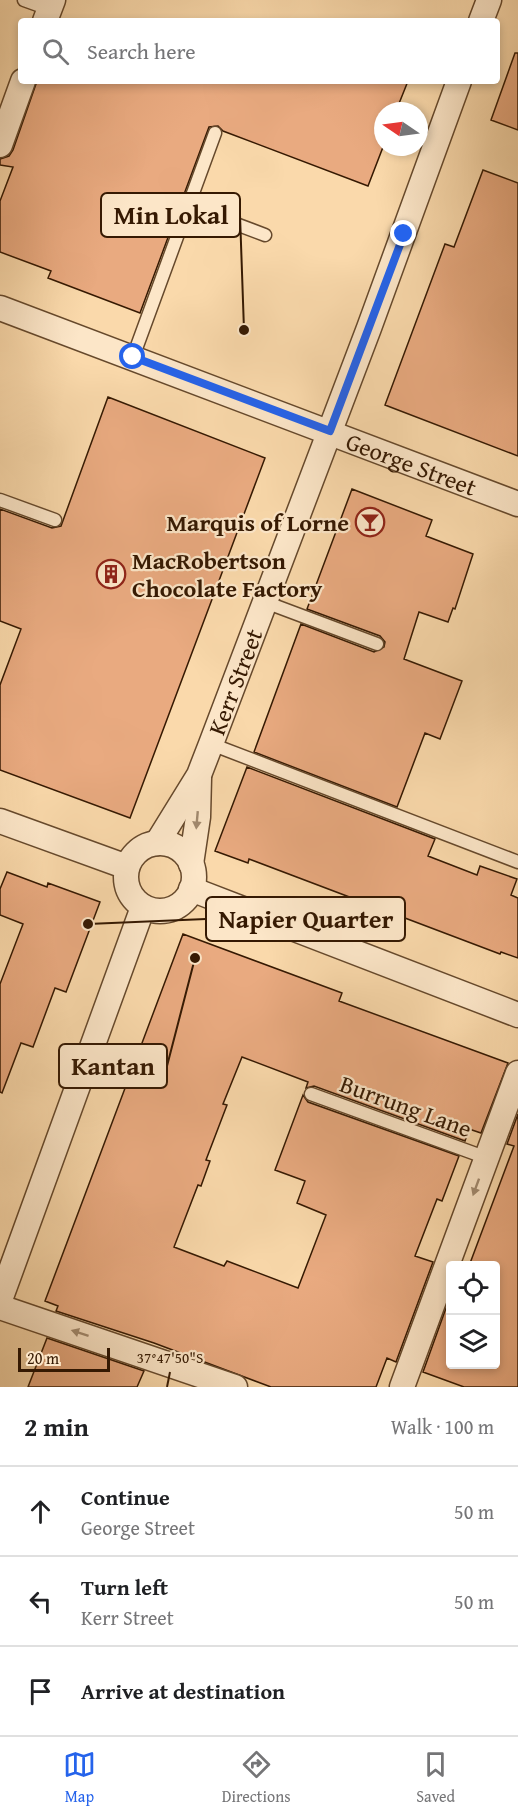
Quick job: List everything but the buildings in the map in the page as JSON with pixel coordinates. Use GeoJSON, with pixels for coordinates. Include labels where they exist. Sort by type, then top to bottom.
{"type":"FeatureCollection","features":[{"type":"Feature","properties":{"kind":"street"},"geometry":{"type":"LineString","coordinates":[[482,18],[489,0]]}},
{"type":"Feature","properties":{"kind":"street"},"geometry":{"type":"LineString","coordinates":[[0,145],[6,112],[21,84]]}},
{"type":"Feature","properties":{"kind":"street","name":"Kerr Street"},"geometry":{"type":"LineString","coordinates":[[157,843],[199,775],[330,431],[458,84]]}},
{"type":"Feature","properties":{"kind":"street","name":"George Street"},"geometry":{"type":"LineString","coordinates":[[0,308],[518,504]]}},
{"type":"Feature","properties":{"kind":"street","name":"Kerr Street"},"geometry":{"type":"LineString","coordinates":[[191,864],[198,817],[199,775]]}},
{"type":"Feature","properties":{"kind":"street"},"geometry":{"type":"LineString","coordinates":[[0,821],[127,867]]}},
{"type":"Feature","properties":{"kind":"street"},"geometry":{"type":"LineString","coordinates":[[157,843],[177,848],[191,864],[193,876],[191,889],[177,906],[154,911],[136,902],[127,885],[127,867],[138,850],[157,843]]}},
{"type":"Feature","properties":{"kind":"street"},"geometry":{"type":"LineString","coordinates":[[191,889],[518,1015]]}},
{"type":"Feature","properties":{"kind":"street"},"geometry":{"type":"LineString","coordinates":[[0,1300],[143,907]]}},
{"type":"Feature","properties":{"kind":"street"},"geometry":{"type":"LineString","coordinates":[[402,1387],[518,1072]]}},
{"type":"Feature","properties":{"kind":"street"},"geometry":{"type":"LineString","coordinates":[[0,1307],[198,1380],[235,1387]]}},
{"type":"Feature","properties":{"kind":"lane"},"geometry":{"type":"LineString","coordinates":[[24,0],[49,10]]}},
{"type":"Feature","properties":{"kind":"lane"},"geometry":{"type":"LineString","coordinates":[[133,357],[215,133]]}},
{"type":"Feature","properties":{"kind":"lane"},"geometry":{"type":"LineString","coordinates":[[188,206],[265,235]]}},
{"type":"Feature","properties":{"kind":"lane"},"geometry":{"type":"LineString","coordinates":[[0,500],[55,520]]}},
{"type":"Feature","properties":{"kind":"lane"},"geometry":{"type":"LineString","coordinates":[[265,602],[377,644]]}},
{"type":"Feature","properties":{"kind":"lane"},"geometry":{"type":"LineString","coordinates":[[211,744],[518,862]]}},
{"type":"Feature","properties":{"kind":"lane","name":"Burrung Lane"},"geometry":{"type":"LineString","coordinates":[[311,1094],[487,1158]]}},
{"type":"Feature","properties":{"kind":"place","name":"Min Lokal"},"geometry":{"type":"Point","coordinates":[244,330]}},
{"type":"Feature","properties":{"kind":"place","name":"Marquis of Lorne"},"geometry":{"type":"Point","coordinates":[370,522]}},
{"type":"Feature","properties":{"kind":"place","name":"MacRobertson Chocolate Factory"},"geometry":{"type":"Point","coordinates":[111,574]}},
{"type":"Feature","properties":{"kind":"place","name":"Napier Quarter"},"geometry":{"type":"Point","coordinates":[88,924]}},
{"type":"Feature","properties":{"kind":"place","name":"Kantan"},"geometry":{"type":"Point","coordinates":[195,958]}},
{"type":"Feature","properties":{"kind":"route"},"geometry":{"type":"LineString","coordinates":[[133,357],[330,431],[404,234]]}}]}
